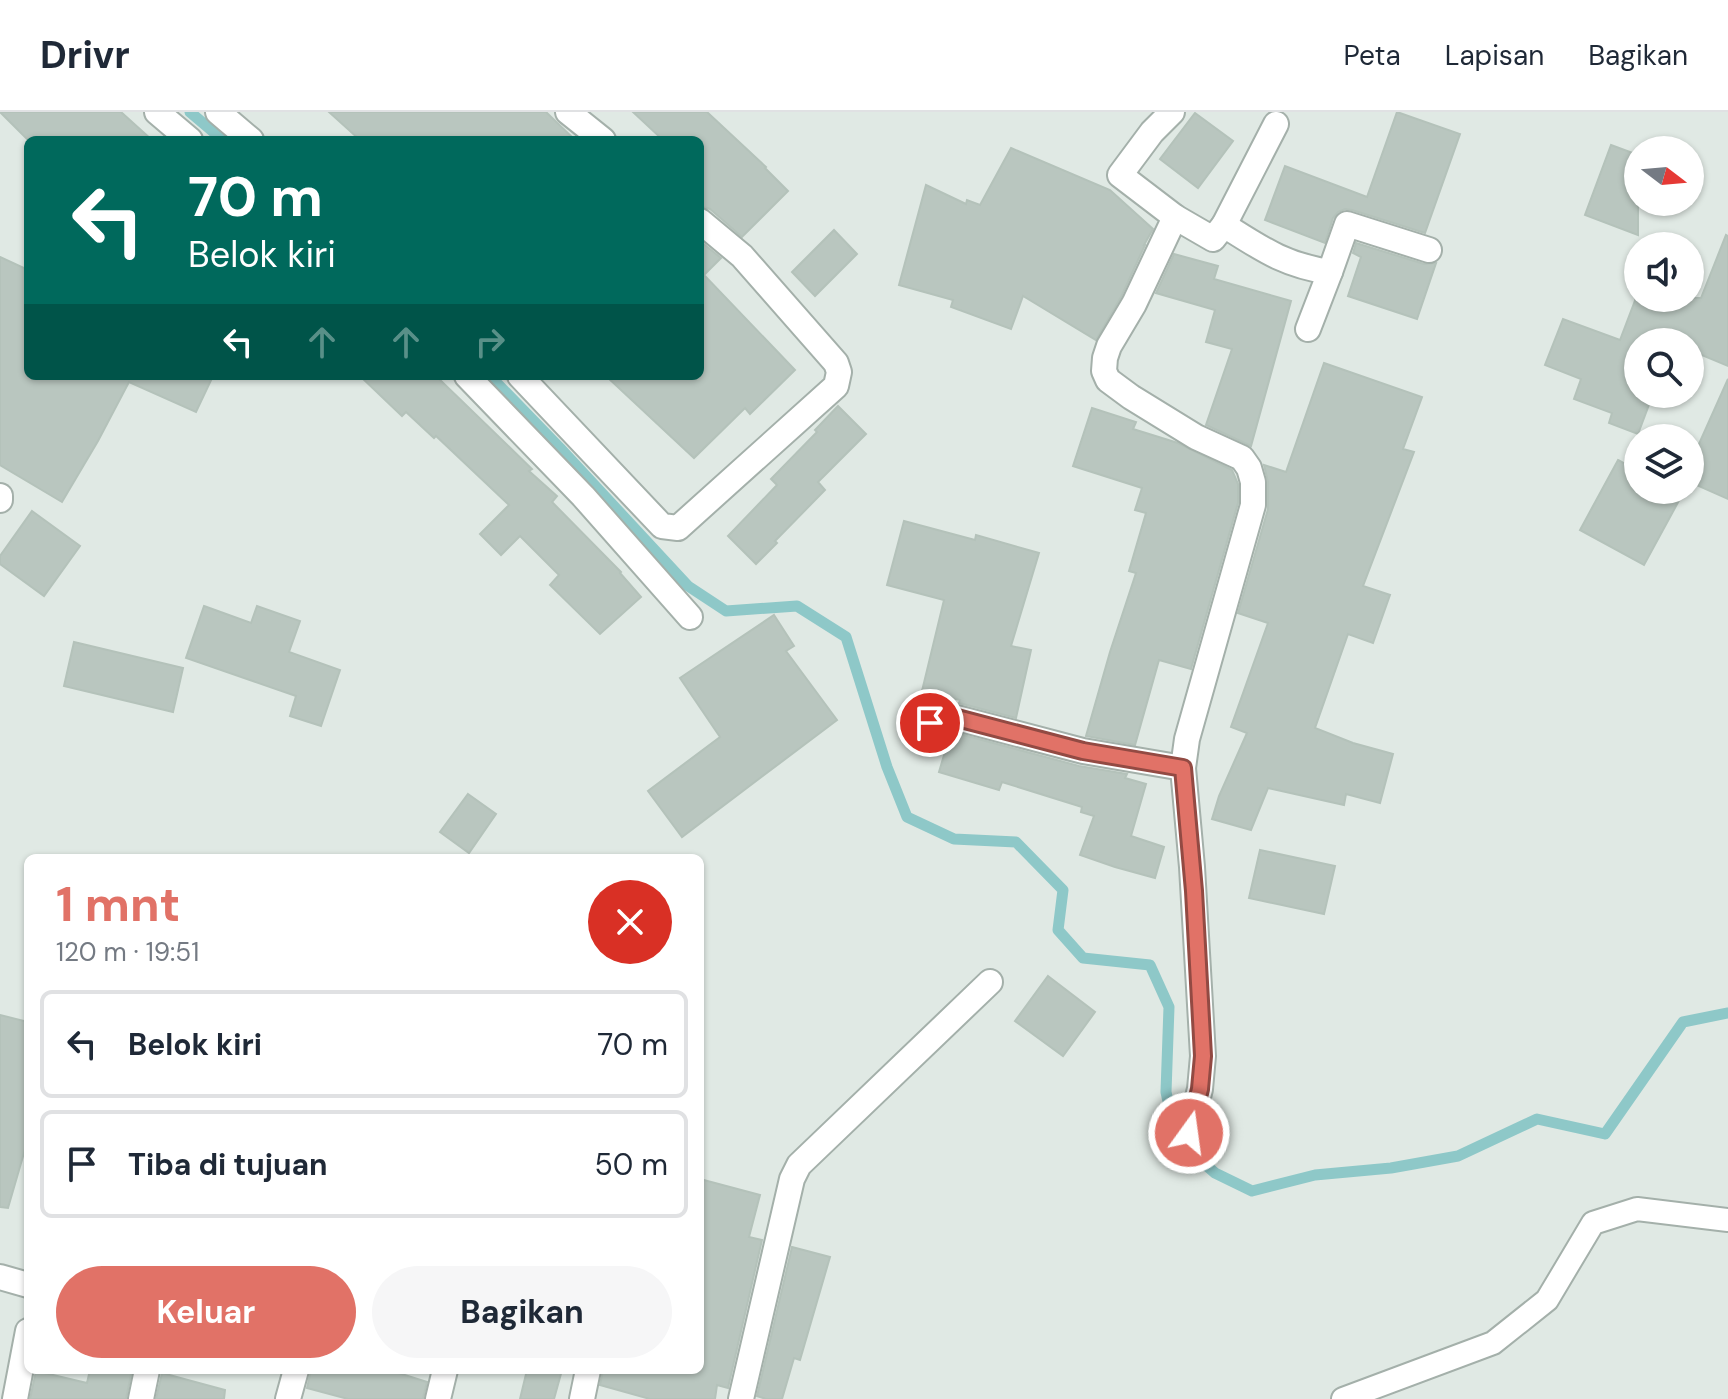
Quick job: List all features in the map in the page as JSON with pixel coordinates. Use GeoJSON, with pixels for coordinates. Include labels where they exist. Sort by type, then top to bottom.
{"type":"FeatureCollection","features":[{"type":"Feature","properties":{"kind":"street"},"geometry":{"type":"LineString","coordinates":[[157,112],[185,136]]}},
{"type":"Feature","properties":{"kind":"street"},"geometry":{"type":"LineString","coordinates":[[218,112],[246,136]]}},
{"type":"Feature","properties":{"kind":"street"},"geometry":{"type":"LineString","coordinates":[[568,112],[598,136]]}},
{"type":"Feature","properties":{"kind":"street"},"geometry":{"type":"LineString","coordinates":[[1172,112],[1152,132],[1120,175],[1175,217],[1213,239],[1224,225],[1276,124]]}},
{"type":"Feature","properties":{"kind":"street"},"geometry":{"type":"LineString","coordinates":[[1175,217],[1134,304],[1109,346],[1104,371],[1108,380],[1131,397],[1196,437],[1242,458],[1253,482],[1253,505],[1187,739],[1183,768],[1203,1056],[1200,1089],[1189,1133]]}},
{"type":"Feature","properties":{"kind":"street"},"geometry":{"type":"LineString","coordinates":[[524,380],[662,526],[678,528],[836,386],[839,379],[836,363],[742,256],[704,224]]}},
{"type":"Feature","properties":{"kind":"street"},"geometry":{"type":"LineString","coordinates":[[1308,329],[1347,224],[1429,250]]}},
{"type":"Feature","properties":{"kind":"street"},"geometry":{"type":"LineString","coordinates":[[1224,225],[1280,259],[1296,266],[1330,272]]}},
{"type":"Feature","properties":{"kind":"street"},"geometry":{"type":"LineString","coordinates":[[471,380],[583,496],[690,617]]}},
{"type":"Feature","properties":{"kind":"street"},"geometry":{"type":"LineString","coordinates":[[930,723],[957,718],[1083,751],[1183,768]]}},
{"type":"Feature","properties":{"kind":"street"},"geometry":{"type":"LineString","coordinates":[[741,1399],[792,1179],[799,1165],[990,982]]}},
{"type":"Feature","properties":{"kind":"street"},"geometry":{"type":"LineString","coordinates":[[0,1277],[24,1284]]}},
{"type":"Feature","properties":{"kind":"street"},"geometry":{"type":"LineString","coordinates":[[15,1399],[24,1352]]}},
{"type":"Feature","properties":{"kind":"street"},"geometry":{"type":"LineString","coordinates":[[141,1399],[146,1374]]}},
{"type":"Feature","properties":{"kind":"street"},"geometry":{"type":"LineString","coordinates":[[288,1399],[295,1374]]}},
{"type":"Feature","properties":{"kind":"street"},"geometry":{"type":"LineString","coordinates":[[438,1399],[444,1374]]}},
{"type":"Feature","properties":{"kind":"street"},"geometry":{"type":"LineString","coordinates":[[582,1399],[587,1374]]}},
{"type":"Feature","properties":{"kind":"lane"},"geometry":{"type":"LineString","coordinates":[[1343,1399],[1493,1343],[1547,1300],[1593,1223],[1637,1209],[1728,1220]]}},
{"type":"Feature","properties":{"kind":"building"},"geometry":{"type":"Polygon","coordinates":[[[0,112],[121,112],[148,136],[24,136],[0,112]]]}},
{"type":"Feature","properties":{"kind":"building"},"geometry":{"type":"Polygon","coordinates":[[[329,112],[546,112],[571,136],[356,136],[329,112]]]}},
{"type":"Feature","properties":{"kind":"building"},"geometry":{"type":"Polygon","coordinates":[[[633,112],[707,112],[788,191],[742,237],[704,207],[704,136],[659,136],[633,112]]]}},
{"type":"Feature","properties":{"kind":"building"},"geometry":{"type":"Polygon","coordinates":[[[1397,112],[1460,134],[1425,233],[1345,209],[1333,218],[1325,243],[1265,220],[1285,166],[1367,197],[1397,112]]]}},
{"type":"Feature","properties":{"kind":"building"},"geometry":{"type":"Polygon","coordinates":[[[1195,113],[1233,141],[1198,188],[1160,159],[1195,113]]]}},
{"type":"Feature","properties":{"kind":"building"},"geometry":{"type":"Polygon","coordinates":[[[1611,145],[1624,150],[1624,216],[1638,216],[1638,232],[1630,232],[1585,215],[1611,145]]]}},
{"type":"Feature","properties":{"kind":"building"},"geometry":{"type":"Polygon","coordinates":[[[1011,148],[1110,190],[1153,229],[1121,297],[1096,340],[1023,296],[1011,329],[951,307],[953,300],[899,285],[926,185],[966,204],[967,200],[980,205],[1011,148]]]}},
{"type":"Feature","properties":{"kind":"building"},"geometry":{"type":"Polygon","coordinates":[[[834,230],[857,254],[815,296],[792,272],[834,230]]]}},
{"type":"Feature","properties":{"kind":"building"},"geometry":{"type":"Polygon","coordinates":[[[1726,235],[1728,366],[1704,356],[1704,328],[1625,328],[1631,312],[1704,312],[1704,290],[1726,235]]]}},
{"type":"Feature","properties":{"kind":"building"},"geometry":{"type":"Polygon","coordinates":[[[1356,243],[1424,264],[1436,263],[1417,319],[1348,296],[1361,257],[1353,253],[1356,243]]]}},
{"type":"Feature","properties":{"kind":"building"},"geometry":{"type":"Polygon","coordinates":[[[704,244],[721,258],[704,275],[704,244]]]}},
{"type":"Feature","properties":{"kind":"building"},"geometry":{"type":"Polygon","coordinates":[[[1174,254],[1218,266],[1214,279],[1291,301],[1251,446],[1206,425],[1232,349],[1206,342],[1215,310],[1156,293],[1174,254]]]}},
{"type":"Feature","properties":{"kind":"building"},"geometry":{"type":"Polygon","coordinates":[[[0,257],[24,268],[24,380],[211,380],[196,412],[129,382],[62,502],[0,465],[0,257]]]}},
{"type":"Feature","properties":{"kind":"building"},"geometry":{"type":"Polygon","coordinates":[[[704,275],[795,370],[750,414],[745,408],[694,458],[610,380],[704,380],[704,275]]]}},
{"type":"Feature","properties":{"kind":"building"},"geometry":{"type":"Polygon","coordinates":[[[1563,319],[1620,340],[1624,330],[1624,408],[1648,408],[1642,424],[1624,424],[1624,429],[1609,423],[1612,413],[1574,399],[1581,379],[1545,365],[1563,319]]]}},
{"type":"Feature","properties":{"kind":"building"},"geometry":{"type":"Polygon","coordinates":[[[1324,363],[1422,397],[1403,449],[1414,452],[1363,586],[1390,595],[1373,643],[1348,634],[1315,728],[1393,754],[1380,803],[1346,794],[1344,805],[1268,788],[1251,830],[1212,819],[1247,733],[1231,727],[1268,623],[1238,613],[1268,509],[1268,482],[1264,465],[1286,472],[1324,363]]]}},
{"type":"Feature","properties":{"kind":"building"},"geometry":{"type":"Polygon","coordinates":[[[1728,379],[1728,499],[1704,488],[1704,433],[1728,379]]]}},
{"type":"Feature","properties":{"kind":"building"},"geometry":{"type":"Polygon","coordinates":[[[364,380],[440,380],[557,496],[552,502],[621,572],[641,597],[600,634],[550,585],[559,575],[520,536],[501,555],[480,534],[509,505],[436,436],[434,438],[406,412],[402,416],[364,380]]]}},
{"type":"Feature","properties":{"kind":"building"},"geometry":{"type":"Polygon","coordinates":[[[838,406],[866,434],[818,482],[825,490],[756,564],[728,536],[777,485],[771,479],[838,406]]]}},
{"type":"Feature","properties":{"kind":"building"},"geometry":{"type":"Polygon","coordinates":[[[1092,408],[1136,422],[1133,429],[1178,443],[1232,470],[1238,484],[1238,503],[1191,669],[1159,660],[1135,745],[1086,736],[1136,573],[1129,571],[1146,513],[1135,510],[1142,488],[1073,466],[1092,408]]]}},
{"type":"Feature","properties":{"kind":"building"},"geometry":{"type":"Polygon","coordinates":[[[1618,460],[1624,463],[1624,504],[1677,504],[1644,565],[1580,530],[1618,460]]]}},
{"type":"Feature","properties":{"kind":"building"},"geometry":{"type":"Polygon","coordinates":[[[32,511],[80,546],[44,596],[0,564],[0,556],[32,511]]]}},
{"type":"Feature","properties":{"kind":"building"},"geometry":{"type":"Polygon","coordinates":[[[904,521],[975,540],[976,535],[1039,553],[1011,646],[1031,650],[1016,718],[922,691],[944,600],[887,585],[904,521]]]}},
{"type":"Feature","properties":{"kind":"building"},"geometry":{"type":"Polygon","coordinates":[[[204,606],[251,623],[257,606],[300,621],[289,652],[340,670],[321,726],[290,716],[296,696],[186,658],[204,606]]]}},
{"type":"Feature","properties":{"kind":"building"},"geometry":{"type":"Polygon","coordinates":[[[774,615],[794,646],[786,651],[837,720],[682,837],[648,791],[720,737],[680,678],[774,615]]]}},
{"type":"Feature","properties":{"kind":"building"},"geometry":{"type":"Polygon","coordinates":[[[74,642],[183,668],[173,712],[64,686],[74,642]]]}},
{"type":"Feature","properties":{"kind":"building"},"geometry":{"type":"Polygon","coordinates":[[[956,733],[1079,766],[1127,774],[1125,778],[1146,784],[1131,836],[1164,847],[1155,878],[1080,855],[1094,816],[1081,812],[1082,807],[1002,782],[999,790],[939,772],[950,735],[956,733]]]}},
{"type":"Feature","properties":{"kind":"building"},"geometry":{"type":"Polygon","coordinates":[[[468,794],[496,814],[469,853],[440,832],[468,794]]]}},
{"type":"Feature","properties":{"kind":"building"},"geometry":{"type":"Polygon","coordinates":[[[1260,850],[1335,866],[1324,914],[1249,898],[1260,850]]]}},
{"type":"Feature","properties":{"kind":"building"},"geometry":{"type":"Polygon","coordinates":[[[1048,976],[1095,1012],[1063,1056],[1015,1021],[1048,976]]]}},
{"type":"Feature","properties":{"kind":"building"},"geometry":{"type":"Polygon","coordinates":[[[0,1015],[24,1021],[24,1153],[8,1208],[0,1207],[0,1015]]]}},
{"type":"Feature","properties":{"kind":"building"},"geometry":{"type":"Polygon","coordinates":[[[704,1180],[760,1195],[749,1237],[762,1240],[728,1388],[717,1385],[715,1399],[650,1399],[600,1385],[602,1374],[704,1374],[704,1180]]]}},
{"type":"Feature","properties":{"kind":"building"},"geometry":{"type":"Polygon","coordinates":[[[792,1247],[830,1257],[800,1360],[794,1358],[782,1399],[766,1399],[757,1396],[792,1247]]]}},
{"type":"Feature","properties":{"kind":"building"},"geometry":{"type":"Polygon","coordinates":[[[35,1374],[87,1383],[89,1374],[131,1374],[126,1399],[30,1399],[35,1374]]]}},
{"type":"Feature","properties":{"kind":"building"},"geometry":{"type":"Polygon","coordinates":[[[162,1374],[225,1390],[224,1399],[156,1399],[162,1374]]]}},
{"type":"Feature","properties":{"kind":"building"},"geometry":{"type":"Polygon","coordinates":[[[310,1374],[402,1374],[427,1382],[423,1399],[348,1399],[307,1388],[310,1374]]]}},
{"type":"Feature","properties":{"kind":"building"},"geometry":{"type":"Polygon","coordinates":[[[526,1374],[561,1374],[554,1399],[520,1399],[526,1374]]]}},
{"type":"Feature","properties":{"kind":"waterway"},"geometry":{"type":"LineString","coordinates":[[190,112],[218,136]]}},
{"type":"Feature","properties":{"kind":"waterway"},"geometry":{"type":"LineString","coordinates":[[494,380],[688,586],[726,611],[797,606],[846,637],[887,767],[907,817],[954,839],[1016,842],[1063,890],[1058,930],[1083,958],[1150,965],[1169,1007],[1166,1092],[1176,1139],[1215,1173],[1252,1191],[1315,1175],[1391,1168],[1458,1156],[1537,1119],[1605,1134],[1683,1022],[1728,1013]]}},
{"type":"Feature","properties":{"kind":"route"},"geometry":{"type":"LineString","coordinates":[[930,723],[957,718],[1083,751],[1183,768],[1194,891],[1203,1056],[1200,1089],[1189,1133]]}}]}
